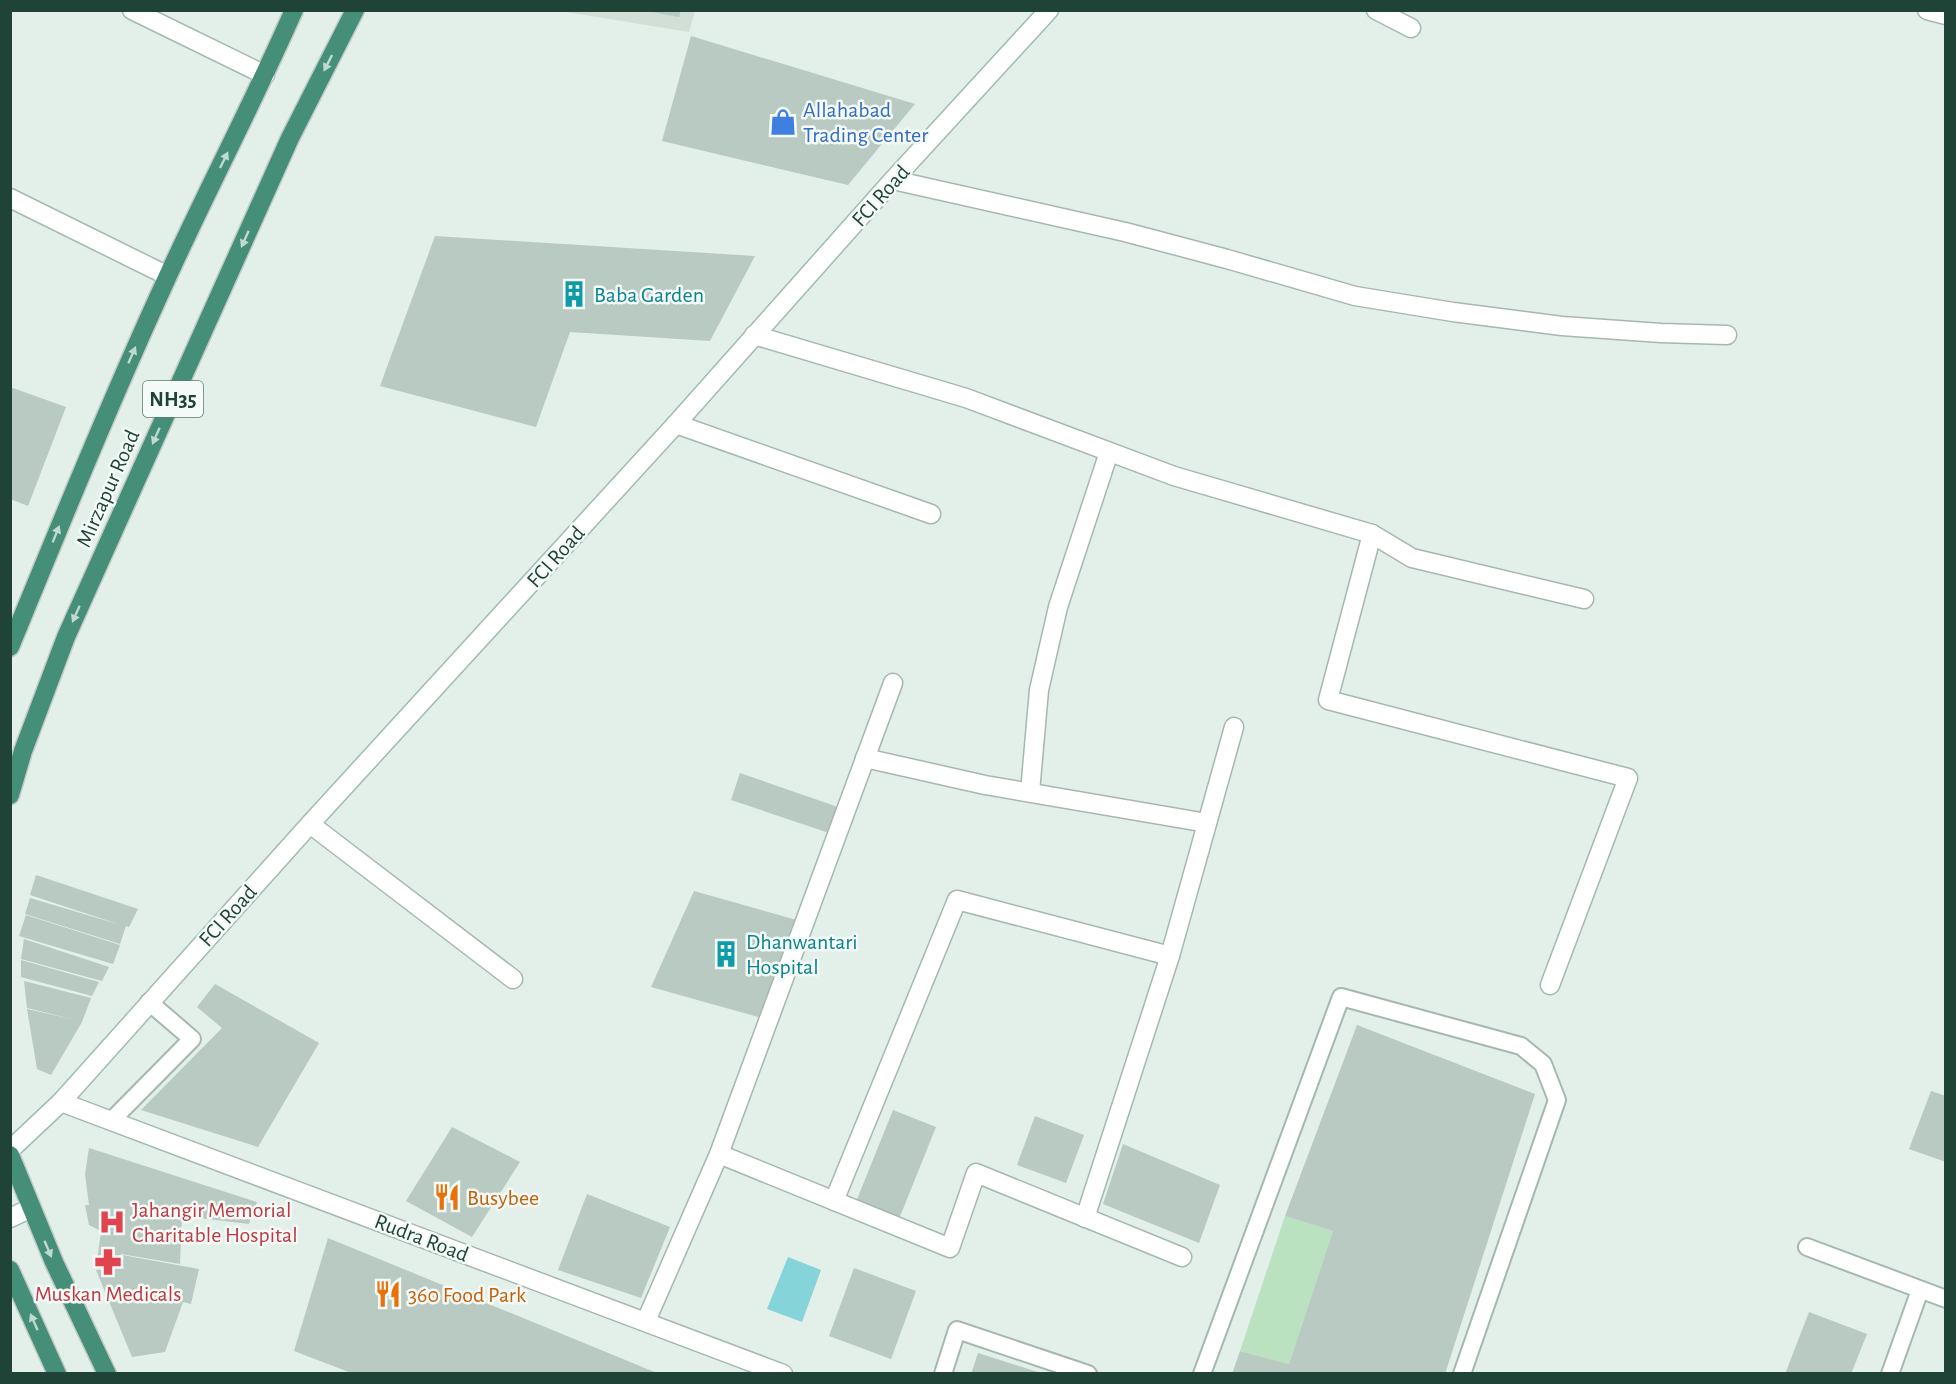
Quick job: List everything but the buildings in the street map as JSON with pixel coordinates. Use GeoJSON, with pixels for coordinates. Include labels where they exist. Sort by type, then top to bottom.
{"type":"FeatureCollection","features":[{"type":"Feature","properties":{"kind":"highway","name":"Mirzapur Road"},"geometry":{"type":"LineString","coordinates":[[10,647],[98,431],[168,276],[294,10]]}},
{"type":"Feature","properties":{"kind":"highway","name":"Mirzapur Road"},"geometry":{"type":"LineString","coordinates":[[10,795],[23,751],[71,626],[290,138],[355,10]]}},
{"type":"Feature","properties":{"kind":"highway"},"geometry":{"type":"LineString","coordinates":[[10,1155],[54,1262],[107,1374]]}},
{"type":"Feature","properties":{"kind":"highway"},"geometry":{"type":"LineString","coordinates":[[10,1270],[57,1374]]}},
{"type":"Feature","properties":{"kind":"street"},"geometry":{"type":"LineString","coordinates":[[132,10],[265,75]]}},
{"type":"Feature","properties":{"kind":"street","name":"FCI Road"},"geometry":{"type":"LineString","coordinates":[[10,1150],[61,1102],[310,824],[676,424],[893,180],[1049,10]]}},
{"type":"Feature","properties":{"kind":"street"},"geometry":{"type":"LineString","coordinates":[[1376,10],[1411,28]]}},
{"type":"Feature","properties":{"kind":"street"},"geometry":{"type":"LineString","coordinates":[[1927,10],[1946,15]]}},
{"type":"Feature","properties":{"kind":"street"},"geometry":{"type":"LineString","coordinates":[[893,180],[1136,235],[1355,296],[1562,326],[1661,333],[1727,334]]}},
{"type":"Feature","properties":{"kind":"street"},"geometry":{"type":"LineString","coordinates":[[10,198],[168,276]]}},
{"type":"Feature","properties":{"kind":"street"},"geometry":{"type":"LineString","coordinates":[[754,335],[966,398],[1174,476],[1372,534],[1412,558],[1584,599]]}},
{"type":"Feature","properties":{"kind":"street"},"geometry":{"type":"LineString","coordinates":[[676,424],[931,514]]}},
{"type":"Feature","properties":{"kind":"street"},"geometry":{"type":"LineString","coordinates":[[1030,792],[1039,690],[1058,607],[1109,452]]}},
{"type":"Feature","properties":{"kind":"street"},"geometry":{"type":"LineString","coordinates":[[1372,534],[1328,700],[1628,778],[1550,985]]}},
{"type":"Feature","properties":{"kind":"street"},"geometry":{"type":"LineString","coordinates":[[646,1321],[719,1154],[893,683]]}},
{"type":"Feature","properties":{"kind":"street"},"geometry":{"type":"LineString","coordinates":[[1085,1218],[1170,956],[1234,727]]}},
{"type":"Feature","properties":{"kind":"street"},"geometry":{"type":"LineString","coordinates":[[865,758],[985,785],[1207,823]]}},
{"type":"Feature","properties":{"kind":"street"},"geometry":{"type":"LineString","coordinates":[[310,824],[513,979]]}},
{"type":"Feature","properties":{"kind":"street"},"geometry":{"type":"LineString","coordinates":[[834,1201],[957,900],[1170,956]]}},
{"type":"Feature","properties":{"kind":"street","name":"Rudra Road"},"geometry":{"type":"LineString","coordinates":[[61,1102],[780,1373]]}},
{"type":"Feature","properties":{"kind":"street"},"geometry":{"type":"LineString","coordinates":[[719,1154],[950,1248],[976,1173],[1182,1257]]}},
{"type":"Feature","properties":{"kind":"street"},"geometry":{"type":"LineString","coordinates":[[10,1218],[32,1209]]}},
{"type":"Feature","properties":{"kind":"lane"},"geometry":{"type":"LineString","coordinates":[[1202,1374],[1341,997],[1521,1046],[1543,1064],[1557,1100],[1461,1374]]}},
{"type":"Feature","properties":{"kind":"lane"},"geometry":{"type":"LineString","coordinates":[[112,1120],[192,1039],[149,1002]]}},
{"type":"Feature","properties":{"kind":"lane"},"geometry":{"type":"LineString","coordinates":[[1807,1247],[1946,1299]]}},
{"type":"Feature","properties":{"kind":"lane"},"geometry":{"type":"LineString","coordinates":[[1890,1374],[1920,1290]]}},
{"type":"Feature","properties":{"kind":"lane"},"geometry":{"type":"LineString","coordinates":[[943,1374],[957,1330],[1088,1374]]}},
{"type":"Feature","properties":{"kind":"shaded area"},"geometry":{"type":"Polygon","coordinates":[[[560,11],[695,11],[689,32],[560,11]]]}},
{"type":"Feature","properties":{"kind":"green space"},"geometry":{"type":"Polygon","coordinates":[[[1285,1216],[1333,1231],[1289,1364],[1240,1351],[1285,1216]]]}},
{"type":"Feature","properties":{"kind":"water"},"geometry":{"type":"Polygon","coordinates":[[[788,1257],[821,1270],[802,1322],[767,1309],[788,1257]]]}},
{"type":"Feature","properties":{"kind":"place","name":"Allahabad Trading Center"},"geometry":{"type":"Point","coordinates":[783,122]}},
{"type":"Feature","properties":{"kind":"place","name":"Baba Garden"},"geometry":{"type":"Point","coordinates":[574,294]}},
{"type":"Feature","properties":{"kind":"place","name":"Dhanwantari Hospital"},"geometry":{"type":"Point","coordinates":[726,954]}},
{"type":"Feature","properties":{"kind":"place","name":"Busybee"},"geometry":{"type":"Point","coordinates":[447,1197]}},
{"type":"Feature","properties":{"kind":"place","name":"Jahangir Memorial Charitable Hospital"},"geometry":{"type":"Point","coordinates":[112,1222]}},
{"type":"Feature","properties":{"kind":"place","name":"Muskan Medicals"},"geometry":{"type":"Point","coordinates":[108,1262]}},
{"type":"Feature","properties":{"kind":"place","name":"360 Food Park"},"geometry":{"type":"Point","coordinates":[388,1294]}}]}
